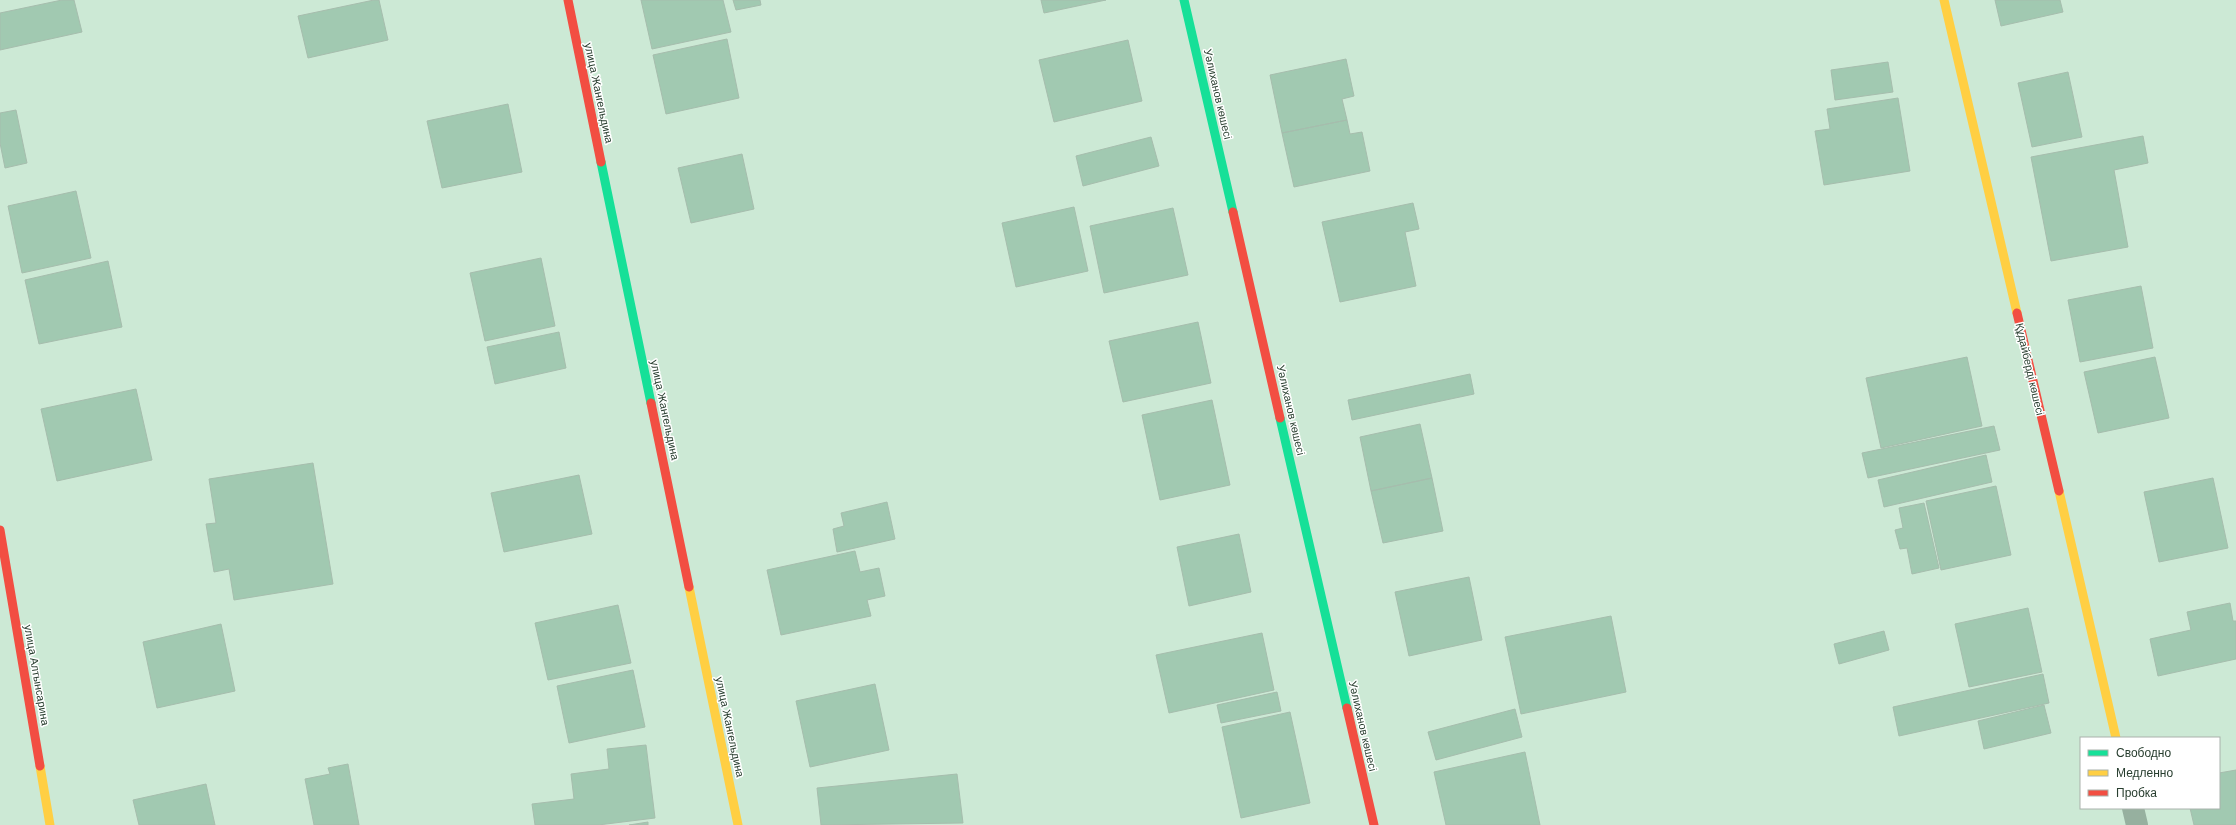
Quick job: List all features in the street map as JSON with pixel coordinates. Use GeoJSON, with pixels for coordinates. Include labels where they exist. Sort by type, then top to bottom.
{"type":"FeatureCollection","features":[{"type":"Feature","properties":{"kind":"street","name":"улица Жангельдина"},"geometry":{"type":"LineString","coordinates":[[568,0],[738,825]]}},
{"type":"Feature","properties":{"kind":"street","name":"Уәлиханов көшесі"},"geometry":{"type":"LineString","coordinates":[[1184,0],[1374,825]]}},
{"type":"Feature","properties":{"kind":"street","name":"Құдайберді көшесі"},"geometry":{"type":"LineString","coordinates":[[1944,0],[2116,737]]}},
{"type":"Feature","properties":{"kind":"street","name":"улица Алтынсарина"},"geometry":{"type":"LineString","coordinates":[[0,530],[50,825]]}},
{"type":"Feature","properties":{"kind":"street"},"geometry":{"type":"LineString","coordinates":[[2133,809],[2137,825]]}},
{"type":"Feature","properties":{"kind":"building"},"geometry":{"type":"Polygon","coordinates":[[[62,0],[74,0],[82,32],[0,50],[0,13],[62,0]]]}},
{"type":"Feature","properties":{"kind":"building"},"geometry":{"type":"Polygon","coordinates":[[[379,0],[388,40],[308,58],[298,16],[379,0]]]}},
{"type":"Feature","properties":{"kind":"building"},"geometry":{"type":"Polygon","coordinates":[[[641,0],[723,0],[731,32],[652,49],[641,0]]]}},
{"type":"Feature","properties":{"kind":"building"},"geometry":{"type":"Polygon","coordinates":[[[733,0],[760,0],[761,5],[736,10],[733,0]]]}},
{"type":"Feature","properties":{"kind":"building"},"geometry":{"type":"Polygon","coordinates":[[[1041,0],[1106,0],[1044,13],[1041,0]]]}},
{"type":"Feature","properties":{"kind":"building"},"geometry":{"type":"Polygon","coordinates":[[[1995,0],[2060,0],[2063,12],[2001,26],[1995,0]]]}},
{"type":"Feature","properties":{"kind":"building"},"geometry":{"type":"Polygon","coordinates":[[[727,39],[739,98],[666,114],[653,55],[727,39]]]}},
{"type":"Feature","properties":{"kind":"building"},"geometry":{"type":"Polygon","coordinates":[[[1128,40],[1142,101],[1054,122],[1039,60],[1128,40]]]}},
{"type":"Feature","properties":{"kind":"building"},"geometry":{"type":"Polygon","coordinates":[[[1346,59],[1354,96],[1342,99],[1347,120],[1282,133],[1270,75],[1346,59]]]}},
{"type":"Feature","properties":{"kind":"building"},"geometry":{"type":"Polygon","coordinates":[[[1888,62],[1893,92],[1835,100],[1831,70],[1888,62]]]}},
{"type":"Feature","properties":{"kind":"building"},"geometry":{"type":"Polygon","coordinates":[[[2068,72],[2082,137],[2032,147],[2018,83],[2068,72]]]}},
{"type":"Feature","properties":{"kind":"building"},"geometry":{"type":"Polygon","coordinates":[[[1898,98],[1910,171],[1824,185],[1815,131],[1830,129],[1827,109],[1898,98]]]}},
{"type":"Feature","properties":{"kind":"building"},"geometry":{"type":"Polygon","coordinates":[[[508,104],[522,172],[442,188],[427,121],[508,104]]]}},
{"type":"Feature","properties":{"kind":"building"},"geometry":{"type":"Polygon","coordinates":[[[16,110],[27,163],[5,168],[0,143],[0,113],[16,110]]]}},
{"type":"Feature","properties":{"kind":"building"},"geometry":{"type":"Polygon","coordinates":[[[1347,120],[1350,134],[1362,132],[1370,171],[1294,187],[1282,133],[1347,120]]]}},
{"type":"Feature","properties":{"kind":"building"},"geometry":{"type":"Polygon","coordinates":[[[2143,136],[2148,163],[2114,170],[2128,247],[2051,261],[2031,157],[2143,136]]]}},
{"type":"Feature","properties":{"kind":"building"},"geometry":{"type":"Polygon","coordinates":[[[1151,137],[1159,166],[1083,186],[1076,156],[1151,137]]]}},
{"type":"Feature","properties":{"kind":"building"},"geometry":{"type":"Polygon","coordinates":[[[742,154],[754,209],[691,223],[678,168],[742,154]]]}},
{"type":"Feature","properties":{"kind":"building"},"geometry":{"type":"Polygon","coordinates":[[[76,191],[91,258],[22,273],[8,206],[76,191]]]}},
{"type":"Feature","properties":{"kind":"building"},"geometry":{"type":"Polygon","coordinates":[[[1413,203],[1419,229],[1405,232],[1416,286],[1340,302],[1322,222],[1413,203]]]}},
{"type":"Feature","properties":{"kind":"building"},"geometry":{"type":"Polygon","coordinates":[[[1074,207],[1088,271],[1016,287],[1002,223],[1074,207]]]}},
{"type":"Feature","properties":{"kind":"building"},"geometry":{"type":"Polygon","coordinates":[[[1173,208],[1188,275],[1104,293],[1090,226],[1173,208]]]}},
{"type":"Feature","properties":{"kind":"building"},"geometry":{"type":"Polygon","coordinates":[[[541,258],[555,326],[485,341],[470,273],[541,258]]]}},
{"type":"Feature","properties":{"kind":"building"},"geometry":{"type":"Polygon","coordinates":[[[108,261],[122,327],[39,344],[25,280],[108,261]]]}},
{"type":"Feature","properties":{"kind":"building"},"geometry":{"type":"Polygon","coordinates":[[[2141,286],[2153,348],[2080,362],[2068,300],[2141,286]]]}},
{"type":"Feature","properties":{"kind":"building"},"geometry":{"type":"Polygon","coordinates":[[[1198,322],[1211,383],[1123,402],[1109,341],[1198,322]]]}},
{"type":"Feature","properties":{"kind":"building"},"geometry":{"type":"Polygon","coordinates":[[[559,332],[566,368],[495,384],[487,347],[559,332]]]}},
{"type":"Feature","properties":{"kind":"building"},"geometry":{"type":"Polygon","coordinates":[[[1967,357],[1982,426],[1881,448],[1866,378],[1967,357]]]}},
{"type":"Feature","properties":{"kind":"building"},"geometry":{"type":"Polygon","coordinates":[[[2155,357],[2169,418],[2098,433],[2084,372],[2155,357]]]}},
{"type":"Feature","properties":{"kind":"building"},"geometry":{"type":"Polygon","coordinates":[[[1470,374],[1474,394],[1352,420],[1348,400],[1470,374]]]}},
{"type":"Feature","properties":{"kind":"building"},"geometry":{"type":"Polygon","coordinates":[[[136,389],[152,460],[57,481],[41,409],[136,389]]]}},
{"type":"Feature","properties":{"kind":"building"},"geometry":{"type":"Polygon","coordinates":[[[1212,400],[1230,485],[1160,500],[1142,415],[1212,400]]]}},
{"type":"Feature","properties":{"kind":"building"},"geometry":{"type":"Polygon","coordinates":[[[1420,424],[1432,478],[1371,491],[1360,437],[1420,424]]]}},
{"type":"Feature","properties":{"kind":"building"},"geometry":{"type":"Polygon","coordinates":[[[1994,426],[2000,450],[1868,478],[1862,453],[1994,426]]]}},
{"type":"Feature","properties":{"kind":"building"},"geometry":{"type":"Polygon","coordinates":[[[1986,455],[1992,482],[1884,507],[1878,480],[1986,455]]]}},
{"type":"Feature","properties":{"kind":"building"},"geometry":{"type":"Polygon","coordinates":[[[313,463],[333,584],[234,600],[229,569],[214,572],[206,524],[216,523],[209,479],[313,463]]]}},
{"type":"Feature","properties":{"kind":"building"},"geometry":{"type":"Polygon","coordinates":[[[579,475],[592,534],[504,552],[491,493],[579,475]]]}},
{"type":"Feature","properties":{"kind":"building"},"geometry":{"type":"Polygon","coordinates":[[[1432,478],[1443,531],[1383,543],[1371,491],[1432,478]]]}},
{"type":"Feature","properties":{"kind":"building"},"geometry":{"type":"Polygon","coordinates":[[[2213,478],[2228,548],[2159,562],[2144,492],[2213,478]]]}},
{"type":"Feature","properties":{"kind":"building"},"geometry":{"type":"Polygon","coordinates":[[[1996,486],[2011,555],[1941,570],[1926,501],[1996,486]]]}},
{"type":"Feature","properties":{"kind":"building"},"geometry":{"type":"Polygon","coordinates":[[[887,502],[895,539],[837,552],[833,529],[844,526],[841,513],[887,502]]]}},
{"type":"Feature","properties":{"kind":"building"},"geometry":{"type":"Polygon","coordinates":[[[1924,503],[1939,568],[1912,574],[1907,548],[1900,549],[1895,530],[1903,528],[1899,508],[1924,503]]]}},
{"type":"Feature","properties":{"kind":"building"},"geometry":{"type":"Polygon","coordinates":[[[1239,534],[1251,592],[1189,606],[1177,547],[1239,534]]]}},
{"type":"Feature","properties":{"kind":"building"},"geometry":{"type":"Polygon","coordinates":[[[855,551],[860,572],[879,568],[885,596],[867,600],[871,616],[781,635],[767,570],[855,551]]]}},
{"type":"Feature","properties":{"kind":"building"},"geometry":{"type":"Polygon","coordinates":[[[1469,577],[1482,640],[1409,656],[1395,592],[1469,577]]]}},
{"type":"Feature","properties":{"kind":"building"},"geometry":{"type":"Polygon","coordinates":[[[2230,603],[2233,621],[2236,621],[2236,659],[2158,676],[2150,639],[2191,630],[2187,612],[2230,603]]]}},
{"type":"Feature","properties":{"kind":"building"},"geometry":{"type":"Polygon","coordinates":[[[618,605],[631,663],[548,680],[535,623],[618,605]]]}},
{"type":"Feature","properties":{"kind":"building"},"geometry":{"type":"Polygon","coordinates":[[[2028,608],[2042,672],[1969,687],[1955,624],[2028,608]]]}},
{"type":"Feature","properties":{"kind":"building"},"geometry":{"type":"Polygon","coordinates":[[[1611,616],[1626,692],[1521,714],[1505,637],[1611,616]]]}},
{"type":"Feature","properties":{"kind":"building"},"geometry":{"type":"Polygon","coordinates":[[[221,624],[235,691],[157,708],[143,642],[221,624]]]}},
{"type":"Feature","properties":{"kind":"building"},"geometry":{"type":"Polygon","coordinates":[[[1884,631],[1889,650],[1839,664],[1834,644],[1884,631]]]}},
{"type":"Feature","properties":{"kind":"building"},"geometry":{"type":"Polygon","coordinates":[[[1262,633],[1274,690],[1169,713],[1156,655],[1262,633]]]}},
{"type":"Feature","properties":{"kind":"building"},"geometry":{"type":"Polygon","coordinates":[[[633,670],[645,727],[569,743],[557,686],[633,670]]]}},
{"type":"Feature","properties":{"kind":"building"},"geometry":{"type":"Polygon","coordinates":[[[2043,674],[2049,703],[1899,736],[1893,707],[2043,674]]]}},
{"type":"Feature","properties":{"kind":"building"},"geometry":{"type":"Polygon","coordinates":[[[875,684],[889,750],[810,767],[796,701],[875,684]]]}},
{"type":"Feature","properties":{"kind":"building"},"geometry":{"type":"Polygon","coordinates":[[[1277,692],[1281,711],[1221,723],[1217,705],[1277,692]]]}},
{"type":"Feature","properties":{"kind":"building"},"geometry":{"type":"Polygon","coordinates":[[[2044,705],[2051,733],[1984,749],[1978,721],[2044,705]]]}},
{"type":"Feature","properties":{"kind":"building"},"geometry":{"type":"Polygon","coordinates":[[[1515,709],[1522,737],[1436,760],[1428,732],[1515,709]]]}},
{"type":"Feature","properties":{"kind":"building"},"geometry":{"type":"Polygon","coordinates":[[[1290,712],[1310,803],[1241,818],[1222,727],[1290,712]]]}},
{"type":"Feature","properties":{"kind":"building"},"geometry":{"type":"Polygon","coordinates":[[[646,745],[655,818],[598,825],[535,825],[532,804],[574,799],[571,774],[609,769],[607,749],[646,745]]]}},
{"type":"Feature","properties":{"kind":"building"},"geometry":{"type":"Polygon","coordinates":[[[1525,752],[1540,825],[1446,825],[1434,772],[1525,752]]]}},
{"type":"Feature","properties":{"kind":"building"},"geometry":{"type":"Polygon","coordinates":[[[348,764],[359,825],[314,825],[305,779],[330,774],[328,768],[348,764]]]}},
{"type":"Feature","properties":{"kind":"building"},"geometry":{"type":"Polygon","coordinates":[[[2236,770],[2236,825],[2194,825],[2190,809],[2220,809],[2220,773],[2236,770]]]}},
{"type":"Feature","properties":{"kind":"building"},"geometry":{"type":"Polygon","coordinates":[[[957,774],[963,823],[821,825],[817,788],[957,774]]]}},
{"type":"Feature","properties":{"kind":"building"},"geometry":{"type":"Polygon","coordinates":[[[206,784],[215,825],[139,825],[133,800],[206,784]]]}},
{"type":"Feature","properties":{"kind":"building"},"geometry":{"type":"Polygon","coordinates":[[[648,822],[648,825],[629,825],[648,822]]]}},
{"type":"Feature","properties":{"kind":"traffic: fast"},"geometry":{"type":"LineString","coordinates":[[1184,0],[1233,212]]}},
{"type":"Feature","properties":{"kind":"traffic: fast"},"geometry":{"type":"LineString","coordinates":[[601,162],[651,403]]}},
{"type":"Feature","properties":{"kind":"traffic: fast"},"geometry":{"type":"LineString","coordinates":[[1280,418],[1347,708]]}},
{"type":"Feature","properties":{"kind":"traffic: slow"},"geometry":{"type":"LineString","coordinates":[[1944,0],[2017,313]]}},
{"type":"Feature","properties":{"kind":"traffic: slow"},"geometry":{"type":"LineString","coordinates":[[2059,491],[2116,737]]}},
{"type":"Feature","properties":{"kind":"traffic: slow"},"geometry":{"type":"LineString","coordinates":[[689,587],[738,825]]}},
{"type":"Feature","properties":{"kind":"traffic: slow"},"geometry":{"type":"LineString","coordinates":[[40,766],[50,825]]}},
{"type":"Feature","properties":{"kind":"traffic: jam"},"geometry":{"type":"LineString","coordinates":[[568,0],[601,162]]}},
{"type":"Feature","properties":{"kind":"traffic: jam"},"geometry":{"type":"LineString","coordinates":[[1233,212],[1280,418]]}},
{"type":"Feature","properties":{"kind":"traffic: jam"},"geometry":{"type":"LineString","coordinates":[[2017,313],[2059,491]]}},
{"type":"Feature","properties":{"kind":"traffic: jam"},"geometry":{"type":"LineString","coordinates":[[651,403],[689,587]]}},
{"type":"Feature","properties":{"kind":"traffic: jam"},"geometry":{"type":"LineString","coordinates":[[0,530],[40,766]]}},
{"type":"Feature","properties":{"kind":"traffic: jam"},"geometry":{"type":"LineString","coordinates":[[1347,708],[1374,825]]}}]}
